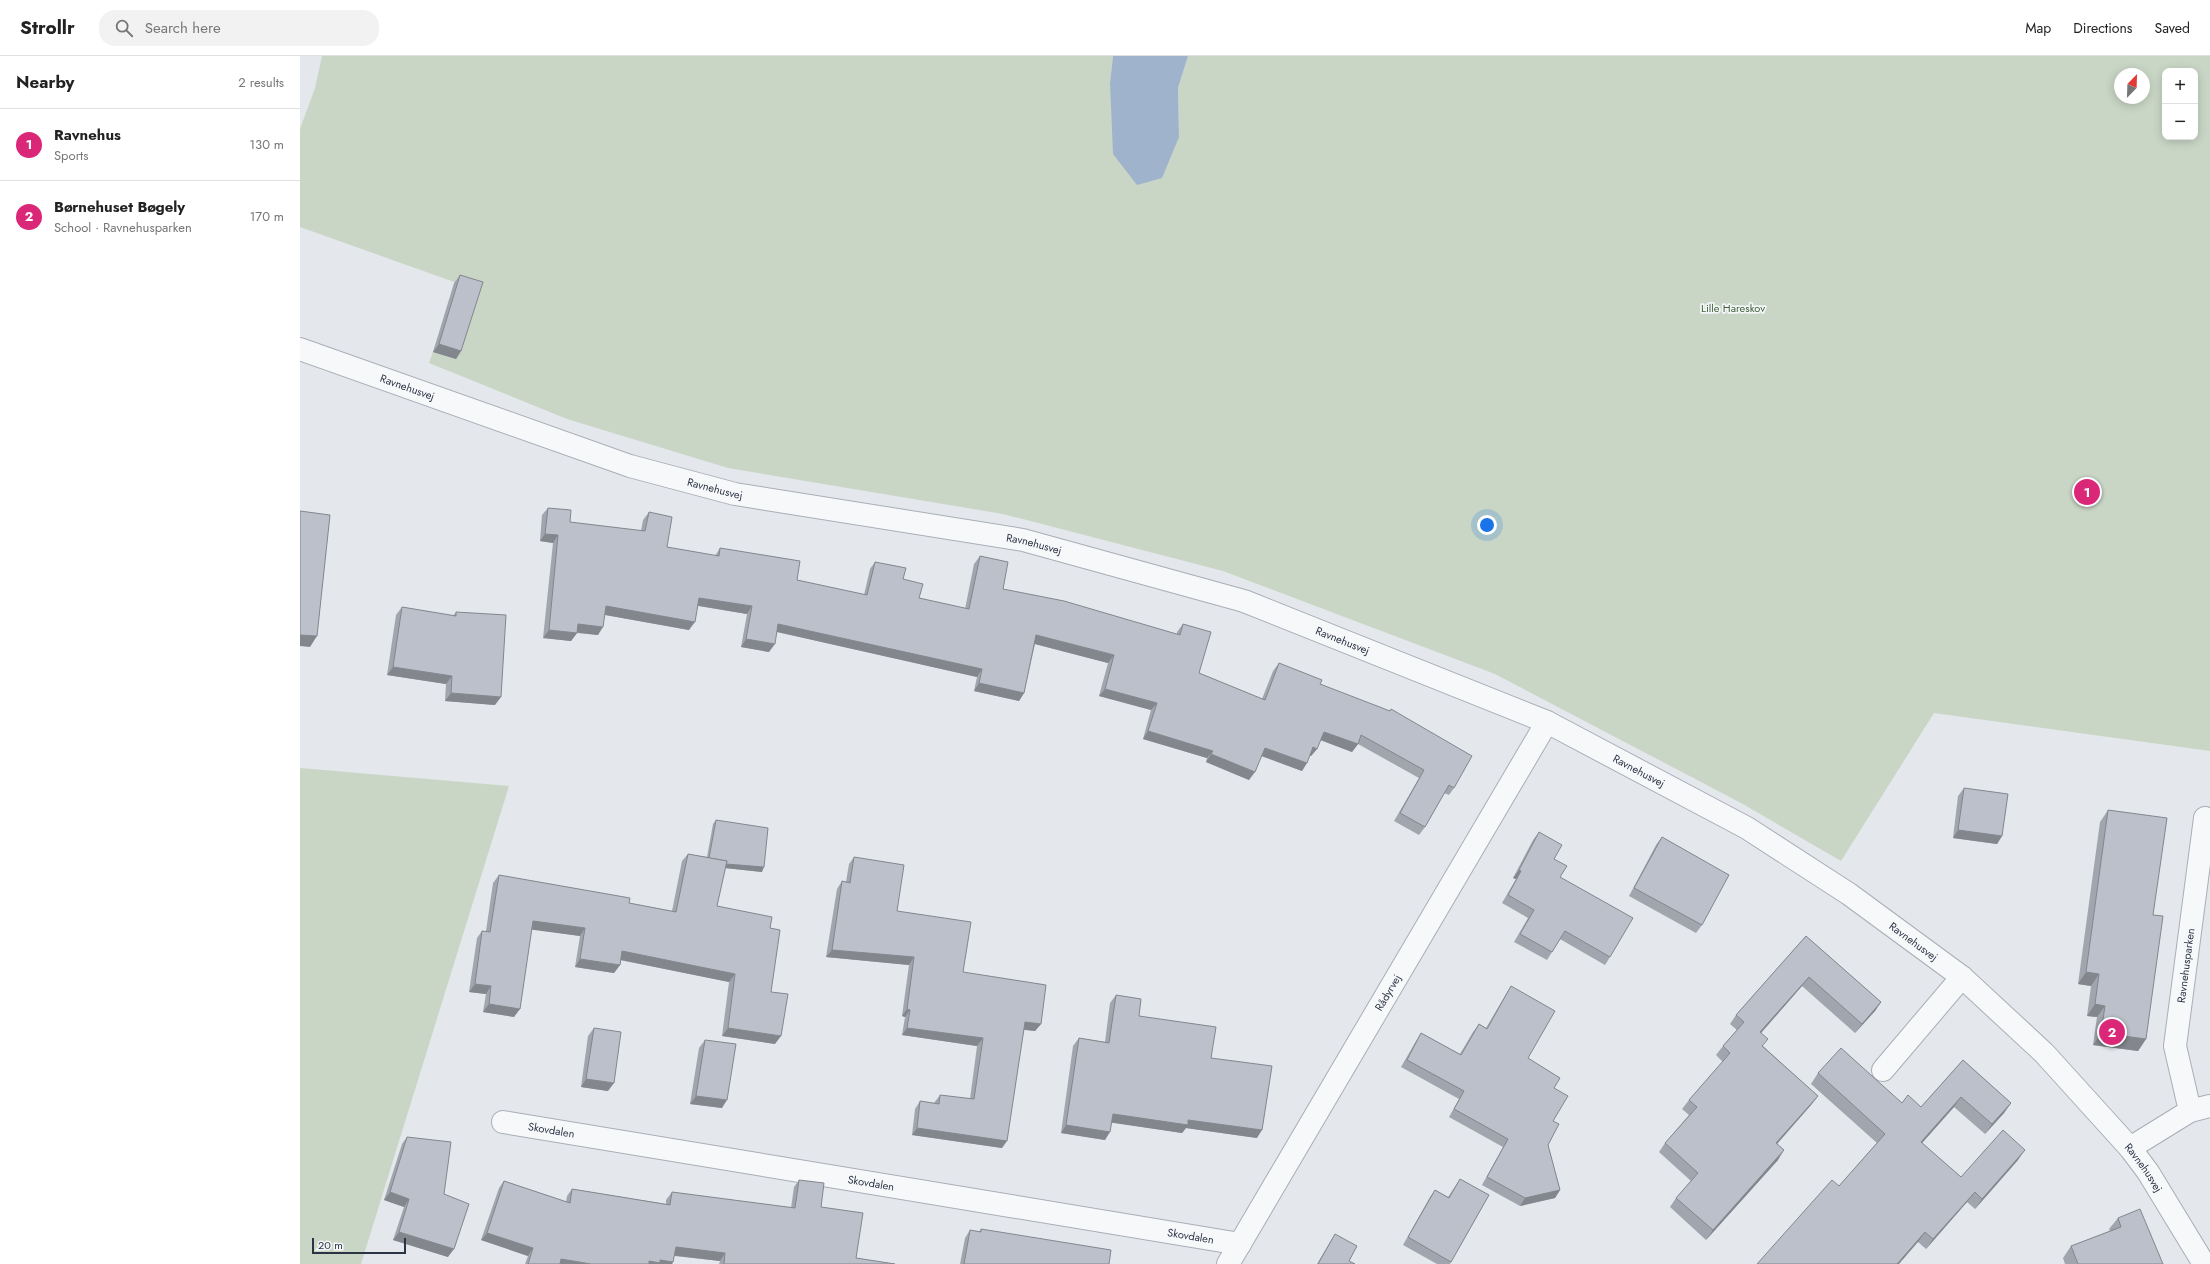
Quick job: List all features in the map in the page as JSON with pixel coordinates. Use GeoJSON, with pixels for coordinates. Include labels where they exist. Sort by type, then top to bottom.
{"type":"FeatureCollection","features":[{"type":"Feature","properties":{"kind":"street","name":"Ravnehusvej"},"geometry":{"type":"LineString","coordinates":[[300,349],[630,466],[728,492],[1023,540],[1244,601],[1547,722],[1747,828],[1849,894],[1962,977],[2044,1053],[2130,1148],[2148,1172],[2204,1264]]}},
{"type":"Feature","properties":{"kind":"street","name":"Rådyrvej"},"geometry":{"type":"LineString","coordinates":[[1228,1264],[1547,722]]}},
{"type":"Feature","properties":{"kind":"street","name":"Ravnehusparken"},"geometry":{"type":"LineString","coordinates":[[2130,1148],[2200,1109],[2174,1046],[2205,818]]}},
{"type":"Feature","properties":{"kind":"street"},"geometry":{"type":"LineString","coordinates":[[1882,1070],[1962,977]]}},
{"type":"Feature","properties":{"kind":"street","name":"Skovdalen"},"geometry":{"type":"LineString","coordinates":[[503,1122],[1240,1244]]}},
{"type":"Feature","properties":{"kind":"green space","name":"Lille Hareskov"},"geometry":{"type":"Polygon","coordinates":[[[322,56],[1113,56],[1110,83],[1179,137],[1178,88],[1188,56],[2210,56],[2210,751],[1934,713],[1841,861],[1741,803],[1495,674],[1223,571],[1003,514],[728,468],[567,419],[429,363],[457,283],[300,227],[300,129],[315,88],[322,56]]]}},
{"type":"Feature","properties":{"kind":"green space"},"geometry":{"type":"Polygon","coordinates":[[[300,768],[509,786],[361,1264],[300,1264],[300,768]]]}},
{"type":"Feature","properties":{"kind":"water"},"geometry":{"type":"Polygon","coordinates":[[[1113,56],[1188,56],[1178,88],[1179,137],[1162,178],[1137,185],[1113,154],[1110,83],[1113,56]]]}},
{"type":"Feature","properties":{"kind":"building"},"geometry":{"type":"Polygon","coordinates":[[[460,275],[483,282],[461,351],[439,344],[460,275]]]}},
{"type":"Feature","properties":{"kind":"building"},"geometry":{"type":"Polygon","coordinates":[[[548,508],[571,510],[570,522],[645,531],[649,512],[672,517],[667,547],[719,556],[720,548],[800,561],[797,580],[867,595],[875,562],[906,568],[903,579],[923,584],[919,598],[969,609],[980,556],[1008,562],[1003,589],[1064,601],[1180,635],[1183,624],[1211,632],[1199,673],[1265,700],[1279,663],[1322,680],[1320,684],[1390,711],[1391,709],[1472,756],[1454,788],[1449,785],[1425,827],[1400,813],[1424,770],[1361,735],[1358,744],[1324,732],[1317,749],[1313,747],[1307,763],[1265,748],[1255,772],[1211,754],[1213,751],[1148,731],[1157,703],[1105,689],[1114,655],[1036,635],[1024,693],[979,683],[982,669],[778,624],[775,644],[746,639],[752,606],[699,598],[695,622],[606,606],[603,627],[578,624],[577,633],[549,630],[558,535],[545,534],[548,508]]]}},
{"type":"Feature","properties":{"kind":"building"},"geometry":{"type":"Polygon","coordinates":[[[300,511],[330,515],[317,636],[300,635],[300,511]]]}},
{"type":"Feature","properties":{"kind":"building"},"geometry":{"type":"Polygon","coordinates":[[[402,607],[456,616],[456,612],[506,615],[501,697],[451,693],[452,676],[393,667],[402,607]]]}},
{"type":"Feature","properties":{"kind":"building"},"geometry":{"type":"Polygon","coordinates":[[[1964,788],[2008,794],[2002,836],[1958,830],[1964,788]]]}},
{"type":"Feature","properties":{"kind":"building"},"geometry":{"type":"Polygon","coordinates":[[[2108,810],[2167,818],[2153,915],[2163,916],[2146,1039],[2101,1033],[2105,1006],[2095,1004],[2099,974],[2086,972],[2108,810]]]}},
{"type":"Feature","properties":{"kind":"building"},"geometry":{"type":"Polygon","coordinates":[[[716,820],[768,828],[764,867],[726,864],[727,861],[709,858],[716,820]]]}},
{"type":"Feature","properties":{"kind":"building"},"geometry":{"type":"Polygon","coordinates":[[[1539,832],[1562,845],[1554,859],[1567,866],[1560,877],[1633,918],[1610,957],[1565,931],[1552,952],[1520,934],[1534,910],[1508,895],[1539,832]]]}},
{"type":"Feature","properties":{"kind":"building"},"geometry":{"type":"Polygon","coordinates":[[[1662,837],[1729,875],[1702,925],[1634,888],[1662,837]]]}},
{"type":"Feature","properties":{"kind":"building"},"geometry":{"type":"Polygon","coordinates":[[[688,854],[727,861],[717,906],[772,917],[770,928],[780,930],[771,992],[788,994],[781,1036],[728,1028],[735,974],[622,951],[620,965],[580,959],[585,928],[533,921],[520,1009],[489,1004],[491,986],[475,984],[482,931],[490,932],[499,875],[630,898],[629,903],[676,912],[688,854]]]}},
{"type":"Feature","properties":{"kind":"building"},"geometry":{"type":"Polygon","coordinates":[[[854,857],[904,865],[897,911],[971,922],[963,972],[1046,985],[1041,1024],[1025,1022],[1007,1141],[917,1128],[920,1101],[939,1104],[940,1095],[974,1099],[983,1038],[907,1028],[910,1010],[907,1009],[914,957],[832,950],[842,881],[850,883],[854,857]]]}},
{"type":"Feature","properties":{"kind":"building"},"geometry":{"type":"Polygon","coordinates":[[[1806,936],[1881,1002],[1862,1024],[1809,977],[1760,1032],[1768,1039],[1762,1046],[1818,1096],[1776,1143],[1784,1150],[1713,1230],[1676,1198],[1698,1173],[1665,1143],[1697,1107],[1689,1100],[1730,1053],[1723,1046],[1744,1022],[1736,1015],[1806,936]]]}},
{"type":"Feature","properties":{"kind":"building"},"geometry":{"type":"Polygon","coordinates":[[[1511,986],[1555,1011],[1528,1058],[1560,1078],[1554,1088],[1568,1096],[1553,1121],[1559,1124],[1548,1145],[1560,1190],[1525,1198],[1487,1177],[1508,1139],[1454,1109],[1464,1091],[1407,1060],[1421,1033],[1461,1055],[1479,1024],[1487,1029],[1511,986]]]}},
{"type":"Feature","properties":{"kind":"building"},"geometry":{"type":"Polygon","coordinates":[[[1116,995],[1141,999],[1139,1016],[1216,1027],[1211,1058],[1272,1066],[1262,1130],[1188,1120],[1188,1125],[1113,1114],[1110,1132],[1066,1125],[1079,1038],[1109,1043],[1116,995]]]}},
{"type":"Feature","properties":{"kind":"building"},"geometry":{"type":"Polygon","coordinates":[[[594,1028],[621,1032],[614,1083],[586,1079],[594,1028]]]}},
{"type":"Feature","properties":{"kind":"building"},"geometry":{"type":"Polygon","coordinates":[[[705,1040],[736,1044],[727,1100],[696,1096],[705,1040]]]}},
{"type":"Feature","properties":{"kind":"building"},"geometry":{"type":"Polygon","coordinates":[[[1841,1048],[1902,1103],[1908,1095],[1921,1107],[1963,1060],[2011,1103],[1992,1124],[1961,1097],[1921,1142],[1961,1177],[2003,1130],[2025,1150],[1982,1199],[1975,1192],[1933,1239],[1925,1232],[1897,1264],[1757,1264],[1832,1180],[1839,1186],[1885,1134],[1818,1073],[1841,1048]]]}},
{"type":"Feature","properties":{"kind":"building"},"geometry":{"type":"Polygon","coordinates":[[[407,1137],[451,1142],[444,1194],[469,1204],[454,1249],[399,1232],[409,1199],[390,1192],[407,1137]]]}},
{"type":"Feature","properties":{"kind":"building"},"geometry":{"type":"Polygon","coordinates":[[[1460,1179],[1489,1195],[1451,1262],[1408,1237],[1435,1190],[1449,1198],[1460,1179]]]}},
{"type":"Feature","properties":{"kind":"building"},"geometry":{"type":"Polygon","coordinates":[[[799,1180],[824,1183],[821,1207],[863,1213],[856,1258],[895,1264],[724,1264],[725,1253],[676,1247],[673,1262],[660,1260],[660,1263],[649,1261],[649,1264],[591,1264],[561,1259],[560,1264],[528,1264],[533,1248],[487,1233],[504,1181],[570,1203],[572,1189],[670,1205],[672,1192],[795,1208],[799,1180]]]}},
{"type":"Feature","properties":{"kind":"building"},"geometry":{"type":"Polygon","coordinates":[[[2140,1209],[2163,1264],[2078,1264],[2071,1246],[2121,1227],[2118,1218],[2140,1209]]]}},
{"type":"Feature","properties":{"kind":"building"},"geometry":{"type":"Polygon","coordinates":[[[981,1229],[1111,1250],[1109,1264],[964,1264],[970,1230],[981,1232],[981,1229]]]}},
{"type":"Feature","properties":{"kind":"building"},"geometry":{"type":"Polygon","coordinates":[[[1335,1234],[1357,1246],[1349,1261],[1355,1264],[1318,1264],[1335,1234]]]}},
{"type":"Feature","properties":{"kind":"place","name":"Ravnehus"},"geometry":{"type":"Point","coordinates":[2087,492]}},
{"type":"Feature","properties":{"kind":"place","name":"Børnehuset Bøgely"},"geometry":{"type":"Point","coordinates":[2112,1032]}}]}
